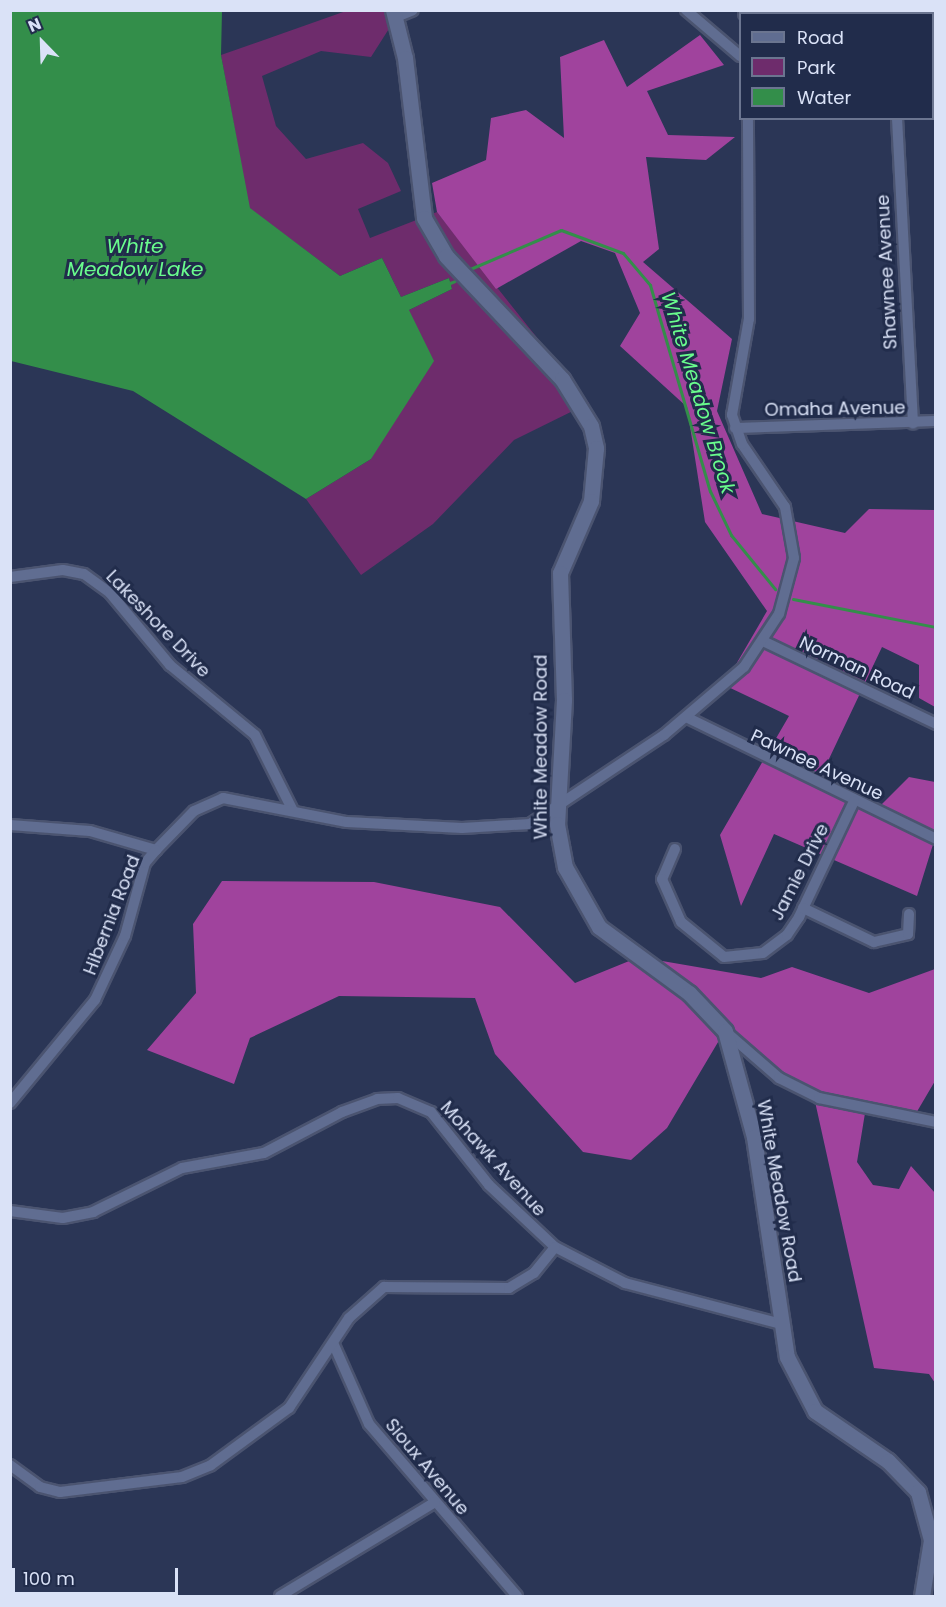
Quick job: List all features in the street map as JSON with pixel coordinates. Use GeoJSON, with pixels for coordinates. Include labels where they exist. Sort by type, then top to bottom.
{"type":"FeatureCollection","features":[{"type":"Feature","properties":{"kind":"street"},"geometry":{"type":"LineString","coordinates":[[395,14],[413,10]]}},
{"type":"Feature","properties":{"kind":"street"},"geometry":{"type":"LineString","coordinates":[[686,10],[739,54]]}},
{"type":"Feature","properties":{"kind":"street","name":"White Meadow Road"},"geometry":{"type":"LineString","coordinates":[[395,14],[419,198],[446,256],[562,379],[591,426],[596,448],[591,501],[560,573],[564,700],[558,841],[565,867],[588,914],[689,993],[725,1031],[754,1137],[781,1324],[803,1396],[838,1430],[888,1461],[918,1492],[931,1540],[922,1596]]}},
{"type":"Feature","properties":{"kind":"street"},"geometry":{"type":"LineString","coordinates":[[293,811],[347,822],[485,827],[530,824],[687,717],[765,642],[779,614],[792,578],[794,558],[785,507],[735,428],[732,397],[749,319],[748,120]]}},
{"type":"Feature","properties":{"kind":"street","name":"Shawnee Avenue"},"geometry":{"type":"LineString","coordinates":[[897,120],[913,424]]}},
{"type":"Feature","properties":{"kind":"street","name":"Omaha Avenue"},"geometry":{"type":"LineString","coordinates":[[735,428],[913,424],[936,421]]}},
{"type":"Feature","properties":{"kind":"street","name":"Lakeshore Drive"},"geometry":{"type":"LineString","coordinates":[[10,577],[63,570],[84,574],[110,593],[170,665],[255,735],[293,811]]}},
{"type":"Feature","properties":{"kind":"street","name":"Norman Road"},"geometry":{"type":"LineString","coordinates":[[765,642],[936,723]]}},
{"type":"Feature","properties":{"kind":"street","name":"Pawnee Avenue"},"geometry":{"type":"LineString","coordinates":[[687,717],[854,801],[936,838]]}},
{"type":"Feature","properties":{"kind":"street","name":"Hibernia Road"},"geometry":{"type":"LineString","coordinates":[[10,1103],[95,1000],[125,936],[146,863],[156,850],[194,812],[223,798],[293,811]]}},
{"type":"Feature","properties":{"kind":"street","name":"Jamie Drive"},"geometry":{"type":"LineString","coordinates":[[675,849],[663,879],[667,898],[699,941],[724,957],[763,953],[787,935],[803,908],[854,801]]}},
{"type":"Feature","properties":{"kind":"street"},"geometry":{"type":"LineString","coordinates":[[10,825],[90,831],[156,850]]}},
{"type":"Feature","properties":{"kind":"street"},"geometry":{"type":"LineString","coordinates":[[803,908],[874,942],[908,934],[909,914]]}},
{"type":"Feature","properties":{"kind":"street"},"geometry":{"type":"LineString","coordinates":[[725,1031],[779,1078],[819,1098],[936,1122]]}},
{"type":"Feature","properties":{"kind":"street","name":"Mohawk Avenue"},"geometry":{"type":"LineString","coordinates":[[10,1210],[63,1218],[93,1212],[182,1168],[264,1153],[342,1112],[386,1096],[431,1112],[489,1185],[555,1247],[634,1286],[781,1324]]}},
{"type":"Feature","properties":{"kind":"street"},"geometry":{"type":"LineString","coordinates":[[10,1466],[40,1487],[60,1492],[182,1477],[228,1454],[290,1408],[334,1345],[349,1318],[384,1287],[509,1288],[534,1273],[555,1247]]}},
{"type":"Feature","properties":{"kind":"street","name":"Sioux Avenue"},"geometry":{"type":"LineString","coordinates":[[334,1345],[369,1424],[517,1596]]}},
{"type":"Feature","properties":{"kind":"street"},"geometry":{"type":"LineString","coordinates":[[280,1596],[435,1502]]}},
{"type":"Feature","properties":{"kind":"green space"},"geometry":{"type":"Polygon","coordinates":[[[346,11],[386,11],[392,24],[371,57],[321,51],[262,76],[276,126],[306,159],[363,143],[388,163],[401,191],[358,209],[370,238],[437,212],[589,403],[514,440],[433,524],[361,575],[306,499],[371,459],[409,310],[452,289],[449,278],[401,297],[382,258],[340,276],[249,208],[221,55],[346,11]]]}},
{"type":"Feature","properties":{"kind":"shaded area"},"geometry":{"type":"Polygon","coordinates":[[[700,35],[724,65],[647,91],[668,135],[735,137],[706,160],[646,157],[659,249],[643,262],[732,339],[717,411],[762,514],[845,533],[869,509],[935,510],[935,707],[919,698],[919,665],[882,647],[819,780],[873,813],[909,777],[935,782],[935,838],[917,896],[774,834],[741,906],[720,835],[789,716],[724,685],[767,611],[705,522],[687,407],[620,346],[640,313],[615,253],[581,241],[496,289],[437,212],[432,183],[486,160],[491,118],[526,110],[564,138],[560,57],[604,40],[627,87],[700,35]]]}},
{"type":"Feature","properties":{"kind":"shaded area"},"geometry":{"type":"Polygon","coordinates":[[[222,881],[374,882],[500,907],[575,983],[639,957],[761,978],[792,967],[869,993],[935,969],[935,1081],[915,1115],[866,1107],[857,1162],[873,1185],[899,1189],[911,1166],[935,1193],[935,1383],[929,1374],[874,1368],[814,1097],[727,1027],[667,1128],[631,1160],[583,1152],[495,1054],[475,998],[339,996],[250,1038],[234,1084],[147,1050],[196,993],[193,924],[222,881]]]}},
{"type":"Feature","properties":{"kind":"water","name":"White Meadow Lake"},"geometry":{"type":"Polygon","coordinates":[[[10,11],[222,11],[221,55],[250,208],[340,276],[382,258],[401,297],[449,278],[452,289],[409,310],[434,361],[371,459],[306,499],[133,391],[11,361],[10,11]]]}},
{"type":"Feature","properties":{"kind":"waterway","name":"White Meadow Brook"},"geometry":{"type":"LineString","coordinates":[[470,269],[561,230],[623,253],[650,285],[710,491],[731,535],[775,589]]}},
{"type":"Feature","properties":{"kind":"waterway","name":"White Meadow Brook"},"geometry":{"type":"LineString","coordinates":[[450,283],[455,281]]}},
{"type":"Feature","properties":{"kind":"waterway","name":"White Meadow Brook"},"geometry":{"type":"LineString","coordinates":[[793,599],[936,627]]}}]}
